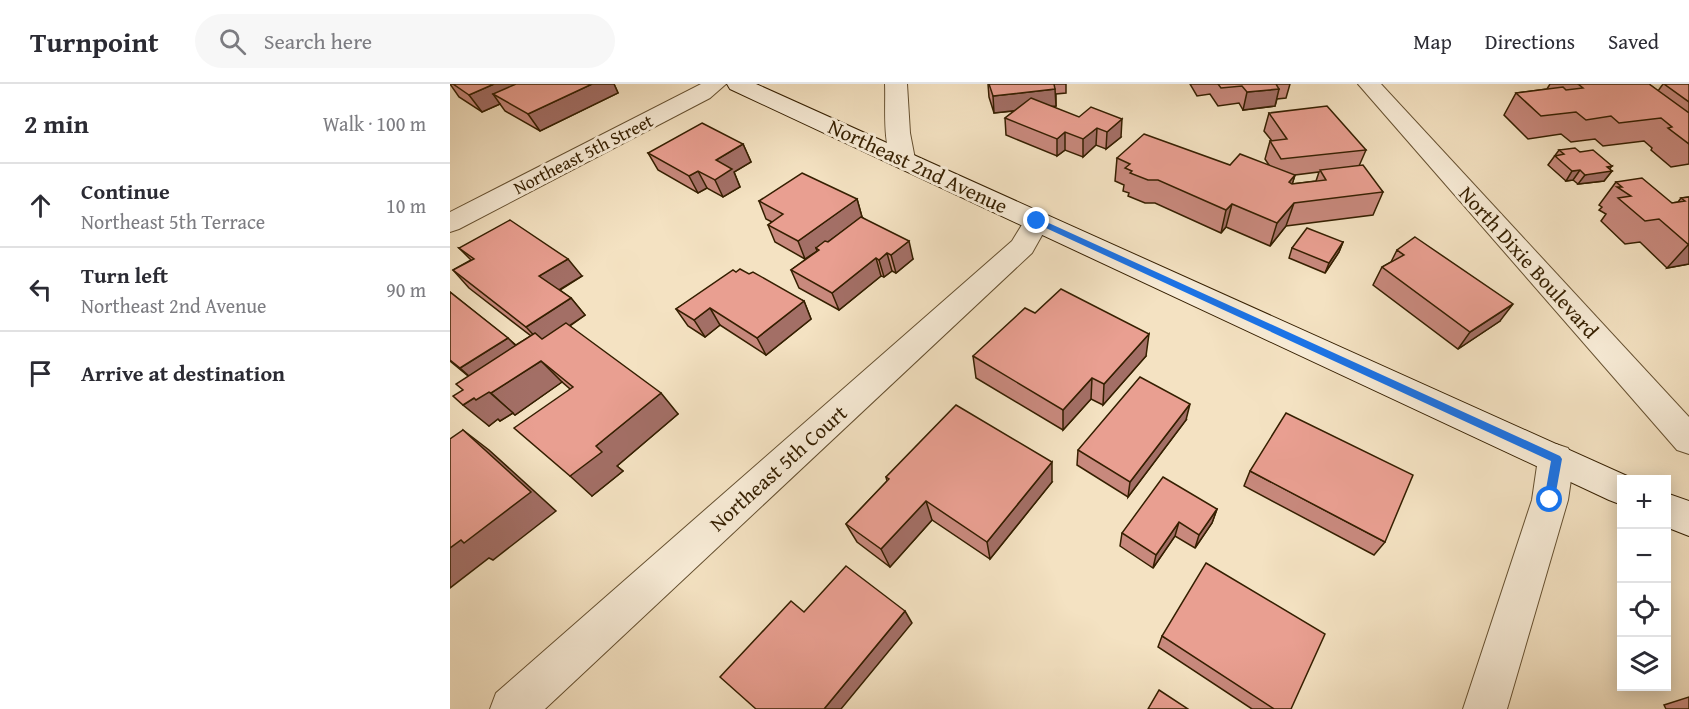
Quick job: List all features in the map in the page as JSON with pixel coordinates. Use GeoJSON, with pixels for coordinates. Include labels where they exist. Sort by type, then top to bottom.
{"type":"FeatureCollection","features":[{"type":"Feature","properties":{"kind":"street","name":"Northeast 5th Street"},"geometry":{"type":"LineString","coordinates":[[450,223],[702,93],[715,84]]}},
{"type":"Feature","properties":{"kind":"street","name":"Northeast 2nd Avenue"},"geometry":{"type":"LineString","coordinates":[[738,84],[1617,487]]}},
{"type":"Feature","properties":{"kind":"street"},"geometry":{"type":"LineString","coordinates":[[896,84],[898,133],[903,159]]}},
{"type":"Feature","properties":{"kind":"street","name":"North Dixie Boulevard"},"geometry":{"type":"LineString","coordinates":[[1369,84],[1689,440]]}},
{"type":"Feature","properties":{"kind":"street","name":"Northeast 5th Court"},"geometry":{"type":"LineString","coordinates":[[512,709],[1022,247],[1037,221]]}},
{"type":"Feature","properties":{"kind":"street"},"geometry":{"type":"LineString","coordinates":[[1485,709],[1550,500],[1556,459]]}},
{"type":"Feature","properties":{"kind":"street"},"geometry":{"type":"LineString","coordinates":[[1671,511],[1689,519]]}},
{"type":"Feature","properties":{"kind":"building"},"geometry":{"type":"Polygon","coordinates":[[[453,84],[494,84],[469,95],[453,84]]]}},
{"type":"Feature","properties":{"kind":"building"},"geometry":{"type":"Polygon","coordinates":[[[516,84],[592,84],[528,114],[493,94],[516,84]]]}},
{"type":"Feature","properties":{"kind":"building"},"geometry":{"type":"Polygon","coordinates":[[[989,84],[1054,84],[1055,89],[993,96],[989,84]]]}},
{"type":"Feature","properties":{"kind":"building"},"geometry":{"type":"Polygon","coordinates":[[[1218,84],[1276,84],[1279,89],[1247,92],[1242,86],[1221,88],[1218,84]]]}},
{"type":"Feature","properties":{"kind":"building"},"geometry":{"type":"Polygon","coordinates":[[[1578,84],[1649,84],[1689,113],[1689,144],[1668,128],[1672,127],[1661,118],[1619,123],[1611,116],[1586,120],[1576,112],[1541,116],[1516,93],[1563,87],[1566,90],[1583,88],[1578,84]]]}},
{"type":"Feature","properties":{"kind":"building"},"geometry":{"type":"Polygon","coordinates":[[[1664,84],[1689,84],[1689,102],[1664,84]]]}},
{"type":"Feature","properties":{"kind":"building"},"geometry":{"type":"Polygon","coordinates":[[[1031,98],[1079,117],[1091,107],[1122,119],[1107,132],[1097,128],[1083,139],[1065,132],[1057,139],[1005,118],[1031,98]]]}},
{"type":"Feature","properties":{"kind":"building"},"geometry":{"type":"Polygon","coordinates":[[[1327,106],[1366,150],[1281,159],[1270,141],[1287,139],[1269,113],[1327,106]]]}},
{"type":"Feature","properties":{"kind":"building"},"geometry":{"type":"Polygon","coordinates":[[[702,123],[743,144],[716,160],[732,169],[715,180],[698,171],[689,176],[648,153],[702,123]]]}},
{"type":"Feature","properties":{"kind":"building"},"geometry":{"type":"Polygon","coordinates":[[[1144,134],[1230,165],[1240,154],[1295,175],[1289,182],[1292,184],[1326,180],[1320,170],[1363,165],[1383,192],[1294,203],[1277,223],[1232,204],[1226,210],[1158,180],[1148,180],[1130,173],[1132,171],[1125,168],[1130,164],[1117,158],[1144,134]]]}},
{"type":"Feature","properties":{"kind":"building"},"geometry":{"type":"Polygon","coordinates":[[[1575,148],[1580,152],[1593,150],[1612,166],[1607,167],[1612,171],[1585,175],[1580,170],[1572,171],[1555,156],[1564,154],[1559,150],[1575,148]]]}},
{"type":"Feature","properties":{"kind":"building"},"geometry":{"type":"Polygon","coordinates":[[[802,173],[857,199],[798,241],[768,225],[783,214],[759,201],[802,173]]]}},
{"type":"Feature","properties":{"kind":"building"},"geometry":{"type":"Polygon","coordinates":[[[1642,178],[1672,203],[1685,201],[1681,198],[1689,197],[1689,245],[1659,219],[1645,221],[1618,198],[1631,196],[1617,187],[1622,187],[1616,182],[1642,178]]]}},
{"type":"Feature","properties":{"kind":"building"},"geometry":{"type":"Polygon","coordinates":[[[861,217],[909,241],[891,255],[887,253],[879,260],[876,258],[832,293],[791,270],[819,250],[816,248],[825,241],[828,242],[861,217]]]}},
{"type":"Feature","properties":{"kind":"building"},"geometry":{"type":"Polygon","coordinates":[[[510,220],[568,259],[539,276],[571,298],[526,327],[453,270],[474,259],[459,248],[510,220]]]}},
{"type":"Feature","properties":{"kind":"building"},"geometry":{"type":"Polygon","coordinates":[[[1307,228],[1343,242],[1329,263],[1292,248],[1307,228]]]}},
{"type":"Feature","properties":{"kind":"building"},"geometry":{"type":"Polygon","coordinates":[[[1415,237],[1513,304],[1470,332],[1382,267],[1404,255],[1397,250],[1415,237]]]}},
{"type":"Feature","properties":{"kind":"building"},"geometry":{"type":"Polygon","coordinates":[[[740,269],[749,274],[753,272],[804,301],[757,338],[710,308],[694,320],[676,309],[733,270],[736,272],[740,269]]]}},
{"type":"Feature","properties":{"kind":"building"},"geometry":{"type":"Polygon","coordinates":[[[1061,289],[1149,334],[1104,384],[1092,378],[1063,410],[973,356],[1025,308],[1035,313],[1061,289]]]}},
{"type":"Feature","properties":{"kind":"building"},"geometry":{"type":"Polygon","coordinates":[[[450,292],[508,338],[460,368],[450,360],[450,292]]]}},
{"type":"Feature","properties":{"kind":"building"},"geometry":{"type":"Polygon","coordinates":[[[566,323],[661,393],[596,446],[602,452],[570,476],[514,428],[573,387],[541,361],[476,400],[474,398],[463,405],[453,396],[463,390],[456,384],[535,333],[542,339],[566,323]]]}},
{"type":"Feature","properties":{"kind":"building"},"geometry":{"type":"Polygon","coordinates":[[[1140,377],[1190,404],[1130,482],[1078,450],[1140,377]]]}},
{"type":"Feature","properties":{"kind":"building"},"geometry":{"type":"Polygon","coordinates":[[[956,405],[1052,462],[987,542],[926,501],[881,549],[846,524],[889,479],[886,477],[956,405]]]}},
{"type":"Feature","properties":{"kind":"building"},"geometry":{"type":"Polygon","coordinates":[[[1286,413],[1413,475],[1385,542],[1250,471],[1286,413]]]}},
{"type":"Feature","properties":{"kind":"building"},"geometry":{"type":"Polygon","coordinates":[[[463,430],[531,492],[464,543],[461,540],[450,548],[450,439],[463,430]]]}},
{"type":"Feature","properties":{"kind":"building"},"geometry":{"type":"Polygon","coordinates":[[[1163,477],[1217,509],[1199,535],[1179,522],[1156,555],[1122,533],[1163,477]]]}},
{"type":"Feature","properties":{"kind":"building"},"geometry":{"type":"Polygon","coordinates":[[[1206,563],[1325,634],[1291,709],[1274,709],[1162,636],[1206,563]]]}},
{"type":"Feature","properties":{"kind":"building"},"geometry":{"type":"Polygon","coordinates":[[[846,566],[905,611],[824,709],[756,709],[720,677],[791,601],[804,612],[846,566]]]}},
{"type":"Feature","properties":{"kind":"building"},"geometry":{"type":"Polygon","coordinates":[[[1159,690],[1188,709],[1148,709],[1159,690]]]}},
{"type":"Feature","properties":{"kind":"route"},"geometry":{"type":"LineString","coordinates":[[1037,221],[1556,459],[1550,500]]}}]}
